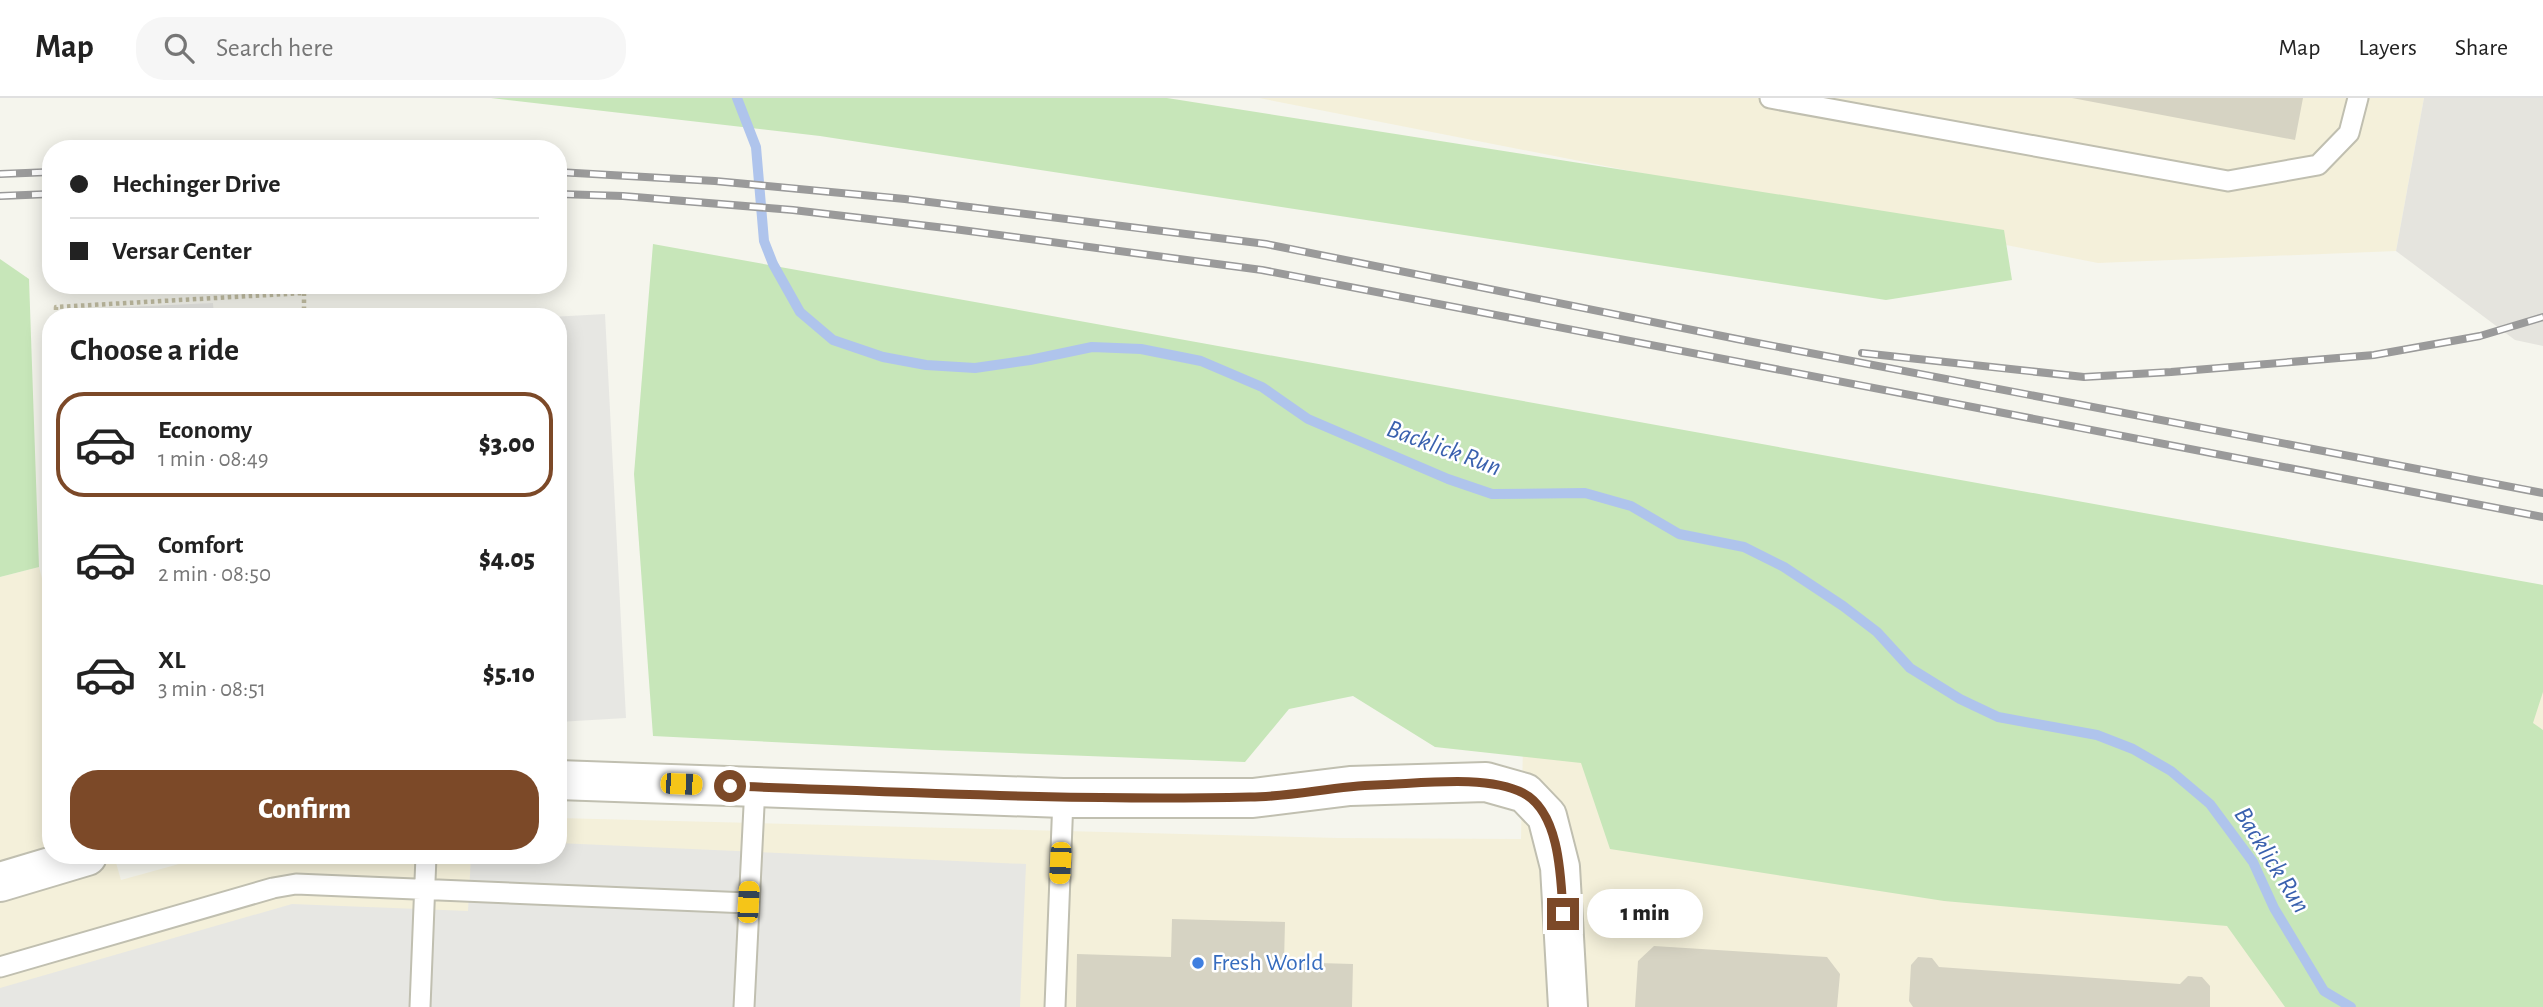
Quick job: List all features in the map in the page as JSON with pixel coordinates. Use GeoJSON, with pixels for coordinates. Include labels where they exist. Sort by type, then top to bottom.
{"type":"FeatureCollection","features":[{"type":"Feature","properties":{"kind":"street"},"geometry":{"type":"LineString","coordinates":[[567,780],[1063,798],[1254,797],[1350,786],[1486,782],[1525,793],[1547,816],[1560,867],[1568,1007]]}},
{"type":"Feature","properties":{"kind":"street"},"geometry":{"type":"LineString","coordinates":[[0,882],[60,864]]}},
{"type":"Feature","properties":{"kind":"lane"},"geometry":{"type":"LineString","coordinates":[[1770,98],[2228,181],[2318,166],[2349,133],[2358,98]]}},
{"type":"Feature","properties":{"kind":"lane"},"geometry":{"type":"LineString","coordinates":[[744,1007],[755,786]]}},
{"type":"Feature","properties":{"kind":"lane"},"geometry":{"type":"LineString","coordinates":[[1055,1007],[1063,798]]}},
{"type":"Feature","properties":{"kind":"lane"},"geometry":{"type":"LineString","coordinates":[[420,1007],[426,864]]}},
{"type":"Feature","properties":{"kind":"lane"},"geometry":{"type":"LineString","coordinates":[[0,967],[296,884],[748,902]]}},
{"type":"Feature","properties":{"kind":"path"},"geometry":{"type":"LineString","coordinates":[[56,308],[286,294]]}},
{"type":"Feature","properties":{"kind":"shaded area"},"geometry":{"type":"Polygon","coordinates":[[[1259,98],[2424,98],[2396,251],[2098,263],[1259,98]]]}},
{"type":"Feature","properties":{"kind":"shaded area"},"geometry":{"type":"Polygon","coordinates":[[[2424,98],[2543,98],[2543,346],[2515,340],[2396,251],[2424,98]]]}},
{"type":"Feature","properties":{"kind":"shaded area"},"geometry":{"type":"Polygon","coordinates":[[[213,303],[213,308],[104,308],[213,303]]]}},
{"type":"Feature","properties":{"kind":"shaded area"},"geometry":{"type":"Polygon","coordinates":[[[605,314],[626,718],[567,721],[567,316],[605,314]]]}},
{"type":"Feature","properties":{"kind":"shaded area"},"geometry":{"type":"Polygon","coordinates":[[[1530,414],[2543,628],[2543,1007],[0,1007],[0,577],[39,567],[42,578],[42,864],[116,864],[121,880],[179,864],[567,864],[567,818],[1338,838],[1521,839],[1530,414]]]}},
{"type":"Feature","properties":{"kind":"shaded area"},"geometry":{"type":"Polygon","coordinates":[[[567,843],[1026,864],[1020,1007],[0,1007],[0,988],[292,904],[468,911],[471,864],[567,864],[567,843]]]}},
{"type":"Feature","properties":{"kind":"green space"},"geometry":{"type":"Polygon","coordinates":[[[491,98],[1167,98],[2004,230],[2012,280],[1886,300],[820,136],[491,98]]]}},
{"type":"Feature","properties":{"kind":"green space"},"geometry":{"type":"Polygon","coordinates":[[[653,244],[2543,585],[2543,692],[2533,723],[2543,730],[2543,1007],[2285,1007],[2227,926],[1944,901],[1610,849],[1581,763],[1435,747],[1353,696],[1289,709],[1245,762],[653,736],[634,474],[653,244]]]}},
{"type":"Feature","properties":{"kind":"green space"},"geometry":{"type":"Polygon","coordinates":[[[0,259],[29,279],[39,567],[0,577],[0,259]]]}},
{"type":"Feature","properties":{"kind":"building"},"geometry":{"type":"Polygon","coordinates":[[[2072,98],[2303,98],[2295,140],[2072,98]]]}},
{"type":"Feature","properties":{"kind":"building","name":"Fresh World"},"geometry":{"type":"Polygon","coordinates":[[[1172,919],[1285,922],[1284,962],[1353,964],[1352,1007],[1076,1007],[1077,954],[1171,957],[1172,919]]]}},
{"type":"Feature","properties":{"kind":"building"},"geometry":{"type":"Polygon","coordinates":[[[1654,946],[1827,957],[1840,974],[1837,1007],[1635,1007],[1638,961],[1654,946]]]}},
{"type":"Feature","properties":{"kind":"building"},"geometry":{"type":"Polygon","coordinates":[[[1918,957],[1932,958],[1939,967],[2180,984],[2188,976],[2202,977],[2210,986],[2210,1007],[1913,1007],[1909,1001],[1911,965],[1918,957]]]}},
{"type":"Feature","properties":{"kind":"waterway","name":"Backlick Run"},"geometry":{"type":"LineString","coordinates":[[737,98],[756,147],[764,241],[773,264],[800,312],[833,340],[883,357],[926,365],[975,368],[1092,347],[1141,349],[1201,361],[1262,387],[1308,419],[1448,479],[1492,494],[1585,493],[1631,506],[1679,534],[1744,547],[1784,567],[1843,606],[1877,632],[1910,668],[1960,699],[1998,717],[2097,735],[2133,749],[2171,771],[2210,804],[2253,862],[2274,908],[2324,991],[2351,1007]]}},
{"type":"Feature","properties":{"kind":"railway"},"geometry":{"type":"LineString","coordinates":[[0,174],[42,172]]}},
{"type":"Feature","properties":{"kind":"railway"},"geometry":{"type":"LineString","coordinates":[[567,173],[715,181],[905,199],[1266,244],[1737,339],[2543,493]]}},
{"type":"Feature","properties":{"kind":"railway"},"geometry":{"type":"LineString","coordinates":[[0,196],[42,194]]}},
{"type":"Feature","properties":{"kind":"railway"},"geometry":{"type":"LineString","coordinates":[[567,194],[623,196],[793,210],[1262,270],[2543,517]]}},
{"type":"Feature","properties":{"kind":"railway"},"geometry":{"type":"LineString","coordinates":[[1862,353],[2084,377],[2374,355],[2480,336],[2543,317]]}},
{"type":"Feature","properties":{"kind":"place","name":"Fresh World"},"geometry":{"type":"Point","coordinates":[1198,963]}},
{"type":"Feature","properties":{"kind":"route"},"geometry":{"type":"LineString","coordinates":[[730,786],[1063,798],[1226,798],[1300,793],[1350,786],[1486,782],[1525,793],[1547,816],[1560,867],[1563,914]]}}]}
